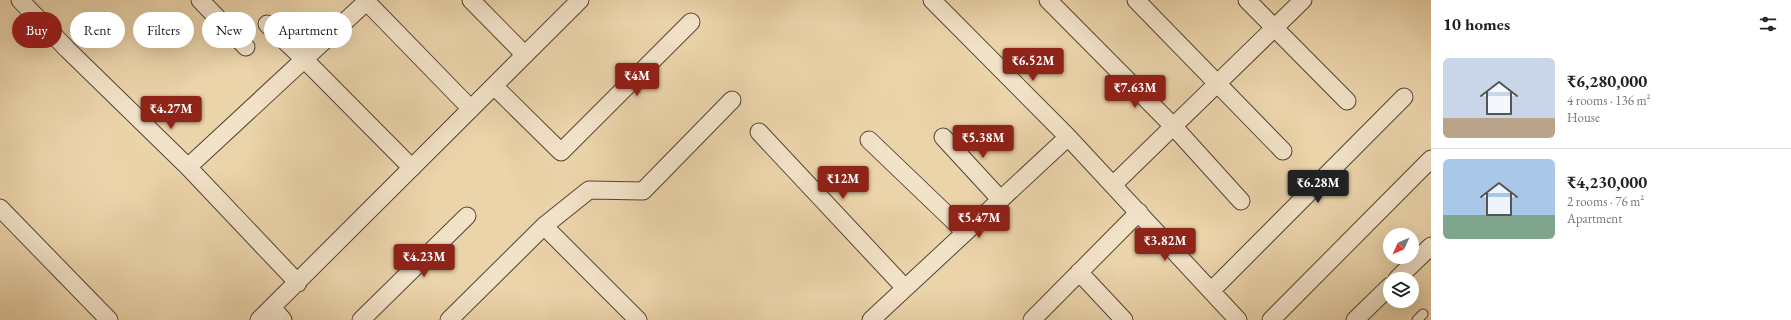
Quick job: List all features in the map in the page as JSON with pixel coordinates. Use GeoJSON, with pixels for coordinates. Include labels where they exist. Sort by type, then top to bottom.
{"type":"FeatureCollection","features":[{"type":"Feature","properties":{"kind":"street"},"geometry":{"type":"LineString","coordinates":[[20,0],[67,49],[188,167],[298,283]]}},
{"type":"Feature","properties":{"kind":"street"},"geometry":{"type":"LineString","coordinates":[[200,0],[212,12]]}},
{"type":"Feature","properties":{"kind":"street"},"geometry":{"type":"LineString","coordinates":[[471,0],[525,55]]}},
{"type":"Feature","properties":{"kind":"street"},"geometry":{"type":"LineString","coordinates":[[932,0],[1113,185],[1238,320]]}},
{"type":"Feature","properties":{"kind":"street"},"geometry":{"type":"LineString","coordinates":[[1048,0],[1174,127],[1241,201]]}},
{"type":"Feature","properties":{"kind":"street"},"geometry":{"type":"LineString","coordinates":[[1136,0],[1217,85],[1283,151]]}},
{"type":"Feature","properties":{"kind":"street"},"geometry":{"type":"LineString","coordinates":[[1247,0],[1347,101]]}},
{"type":"Feature","properties":{"kind":"street"},"geometry":{"type":"LineString","coordinates":[[1113,185],[1275,29],[1303,0]]}},
{"type":"Feature","properties":{"kind":"street"},"geometry":{"type":"LineString","coordinates":[[188,167],[305,60],[366,1],[471,109]]}},
{"type":"Feature","properties":{"kind":"street"},"geometry":{"type":"LineString","coordinates":[[259,320],[298,283],[577,1]]}},
{"type":"Feature","properties":{"kind":"street"},"geometry":{"type":"LineString","coordinates":[[494,86],[561,152],[691,22]]}},
{"type":"Feature","properties":{"kind":"street"},"geometry":{"type":"LineString","coordinates":[[292,48],[412,168]]}},
{"type":"Feature","properties":{"kind":"street"},"geometry":{"type":"LineString","coordinates":[[1211,291],[1404,97]]}},
{"type":"Feature","properties":{"kind":"street"},"geometry":{"type":"LineString","coordinates":[[449,320],[544,226],[589,190],[643,191],[732,100]]}},
{"type":"Feature","properties":{"kind":"street"},"geometry":{"type":"LineString","coordinates":[[759,132],[905,288]]}},
{"type":"Feature","properties":{"kind":"street"},"geometry":{"type":"LineString","coordinates":[[943,137],[1001,200]]}},
{"type":"Feature","properties":{"kind":"street"},"geometry":{"type":"LineString","coordinates":[[871,320],[1068,138]]}},
{"type":"Feature","properties":{"kind":"street"},"geometry":{"type":"LineString","coordinates":[[869,140],[965,232]]}},
{"type":"Feature","properties":{"kind":"street"},"geometry":{"type":"LineString","coordinates":[[1271,320],[1431,159]]}},
{"type":"Feature","properties":{"kind":"street"},"geometry":{"type":"LineString","coordinates":[[0,208],[109,320]]}},
{"type":"Feature","properties":{"kind":"street"},"geometry":{"type":"LineString","coordinates":[[1042,317],[1079,272],[1138,212]]}},
{"type":"Feature","properties":{"kind":"street"},"geometry":{"type":"LineString","coordinates":[[361,320],[467,216]]}},
{"type":"Feature","properties":{"kind":"street"},"geometry":{"type":"LineString","coordinates":[[544,226],[638,320]]}},
{"type":"Feature","properties":{"kind":"street"},"geometry":{"type":"LineString","coordinates":[[1404,272],[1431,246]]}},
{"type":"Feature","properties":{"kind":"street"},"geometry":{"type":"LineString","coordinates":[[1079,272],[1124,320]]}},
{"type":"Feature","properties":{"kind":"street"},"geometry":{"type":"LineString","coordinates":[[1355,320],[1383,293]]}},
{"type":"Feature","properties":{"kind":"street"},"geometry":{"type":"LineString","coordinates":[[272,307],[283,320]]}}]}
